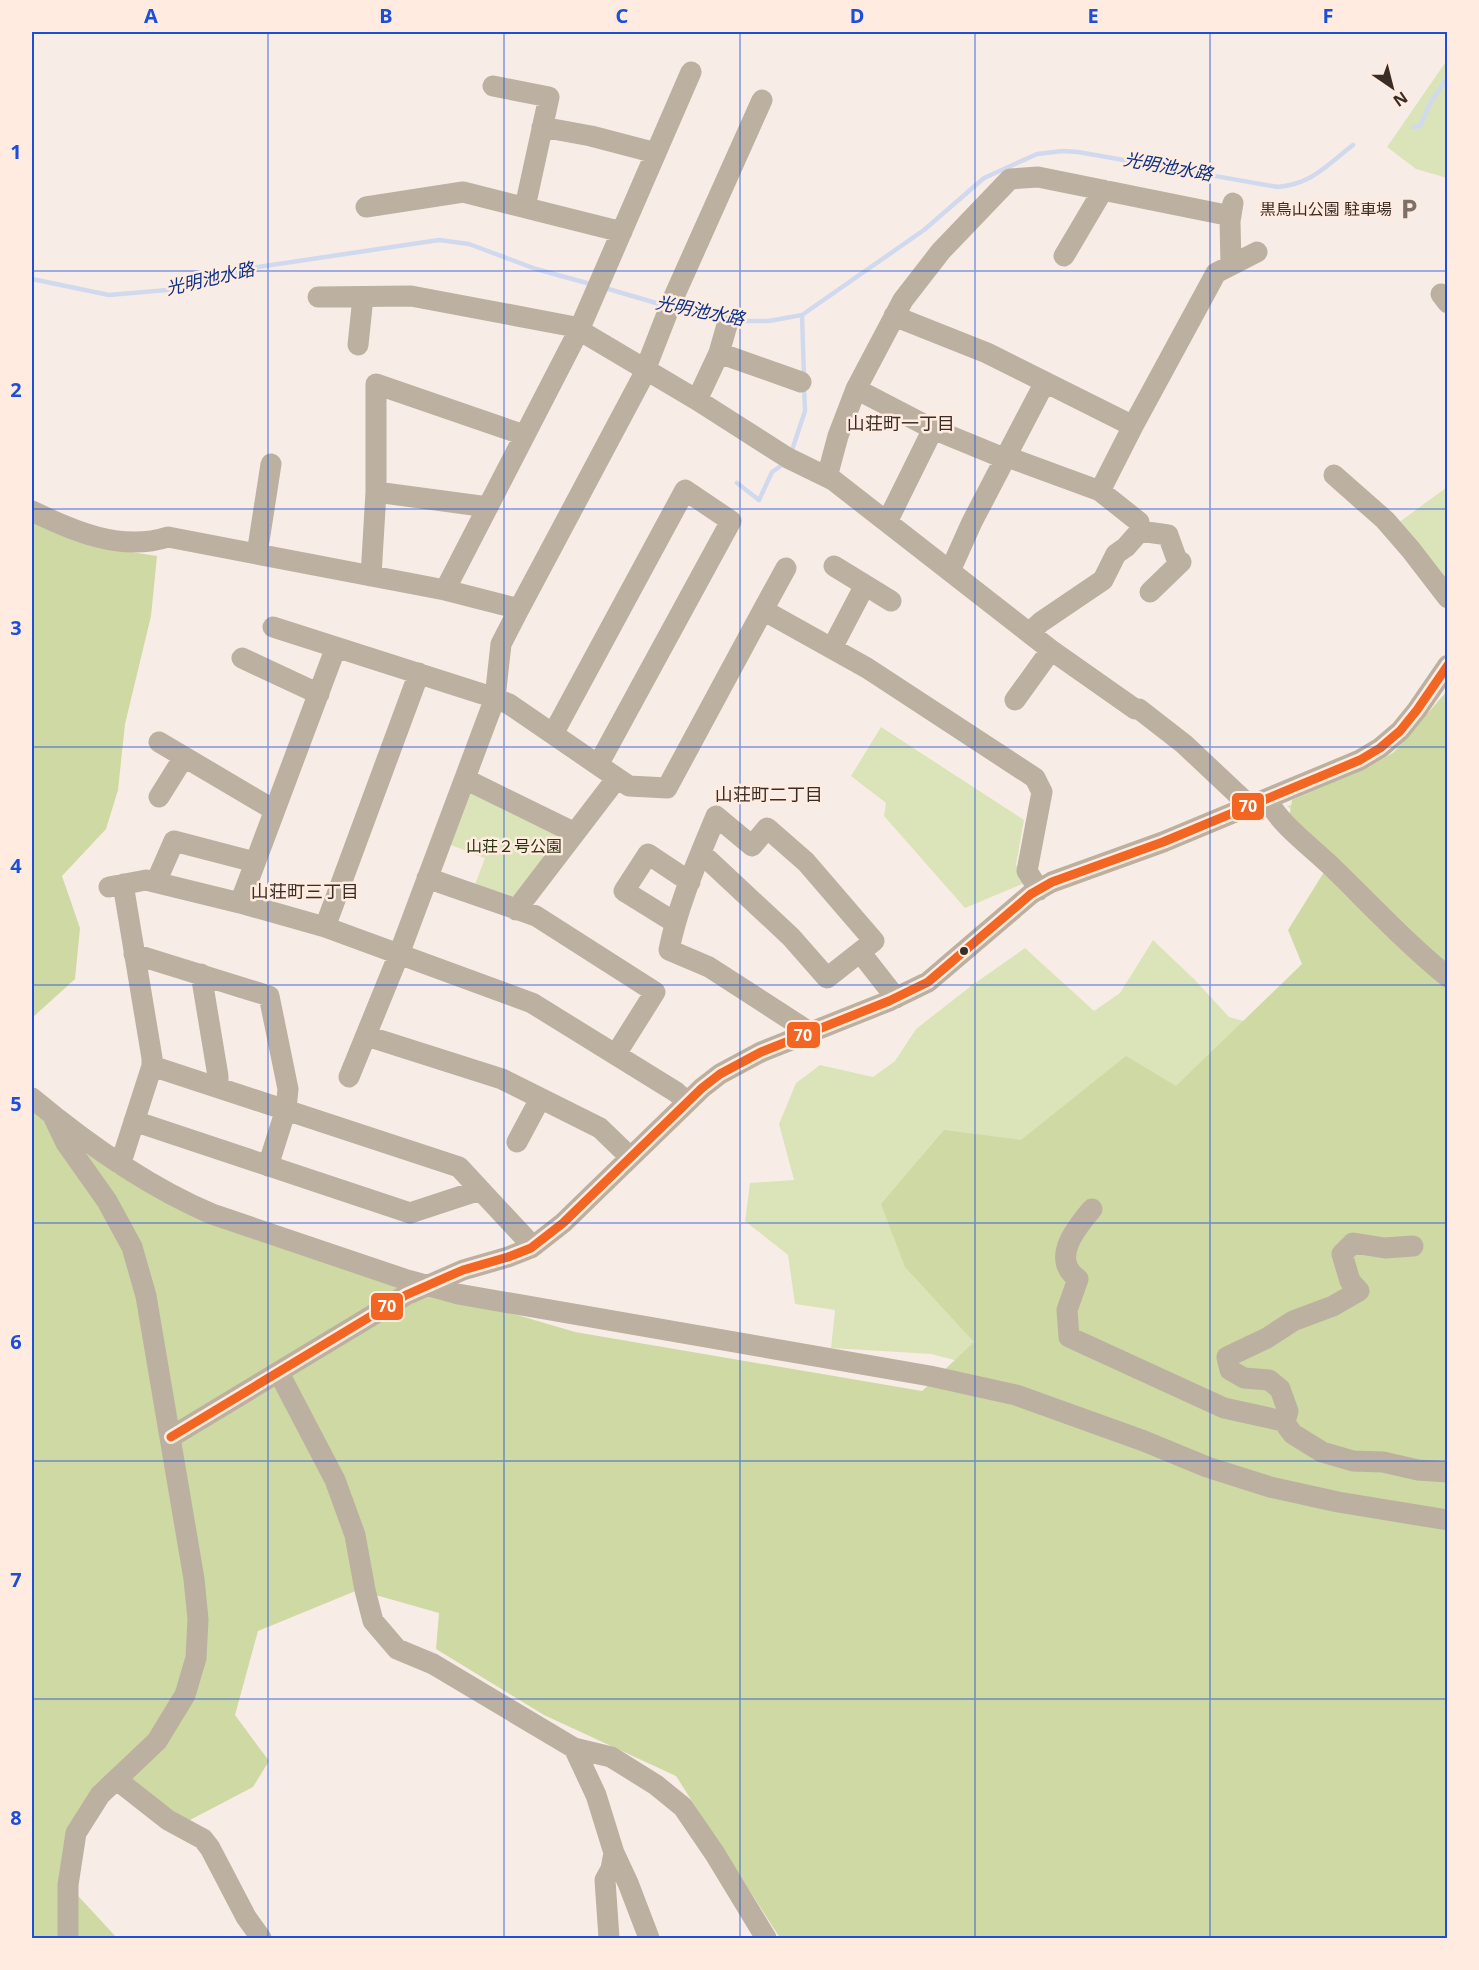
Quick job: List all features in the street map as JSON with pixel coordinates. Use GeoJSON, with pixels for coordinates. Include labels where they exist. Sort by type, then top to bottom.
{"type":"FeatureCollection","features":[{"type":"Feature","properties":{"kind":"street"},"geometry":{"type":"LineString","coordinates":[[445,590],[579,330],[692,72]]}},
{"type":"Feature","properties":{"kind":"street"},"geometry":{"type":"LineString","coordinates":[[493,86],[549,97],[525,207]]}},
{"type":"Feature","properties":{"kind":"street"},"geometry":{"type":"LineString","coordinates":[[350,1077],[399,954],[495,698],[501,644],[645,370],[670,306],[762,99]]}},
{"type":"Feature","properties":{"kind":"street"},"geometry":{"type":"LineString","coordinates":[[542,128],[591,136],[656,153]]}},
{"type":"Feature","properties":{"kind":"street"},"geometry":{"type":"LineString","coordinates":[[828,477],[838,436],[856,389],[903,300],[941,251],[1010,179],[1038,177],[1103,190],[1172,198],[1232,209],[1231,265]]}},
{"type":"Feature","properties":{"kind":"street"},"geometry":{"type":"LineString","coordinates":[[1065,246],[1103,190]]}},
{"type":"Feature","properties":{"kind":"street"},"geometry":{"type":"LineString","coordinates":[[366,207],[463,192],[622,231]]}},
{"type":"Feature","properties":{"kind":"street"},"geometry":{"type":"LineString","coordinates":[[1100,491],[1216,273],[1257,252]]}},
{"type":"Feature","properties":{"kind":"street"},"geometry":{"type":"LineString","coordinates":[[318,297],[411,296],[570,326],[697,400],[788,458],[828,477],[1051,650],[1161,725],[1259,804],[1274,812],[1418,953],[1448,977]]}},
{"type":"Feature","properties":{"kind":"street"},"geometry":{"type":"LineString","coordinates":[[359,345],[363,297]]}},
{"type":"Feature","properties":{"kind":"street"},"geometry":{"type":"LineString","coordinates":[[894,316],[987,353],[1133,426]]}},
{"type":"Feature","properties":{"kind":"street"},"geometry":{"type":"LineString","coordinates":[[697,400],[719,353],[727,325]]}},
{"type":"Feature","properties":{"kind":"street"},"geometry":{"type":"LineString","coordinates":[[719,353],[801,382]]}},
{"type":"Feature","properties":{"kind":"street"},"geometry":{"type":"LineString","coordinates":[[950,571],[972,522],[1045,382]]}},
{"type":"Feature","properties":{"kind":"street"},"geometry":{"type":"LineString","coordinates":[[371,576],[376,492],[376,384],[524,435]]}},
{"type":"Feature","properties":{"kind":"street"},"geometry":{"type":"LineString","coordinates":[[856,389],[933,429],[1100,491],[1139,522],[1140,531],[1126,548],[1116,554],[1103,580],[1030,632]]}},
{"type":"Feature","properties":{"kind":"street"},"geometry":{"type":"LineString","coordinates":[[887,522],[933,429]]}},
{"type":"Feature","properties":{"kind":"street"},"geometry":{"type":"LineString","coordinates":[[257,554],[271,464]]}},
{"type":"Feature","properties":{"kind":"street"},"geometry":{"type":"LineString","coordinates":[[1334,475],[1385,520],[1448,598]]}},
{"type":"Feature","properties":{"kind":"street"},"geometry":{"type":"LineString","coordinates":[[553,734],[685,490],[731,521],[598,765]]}},
{"type":"Feature","properties":{"kind":"street"},"geometry":{"type":"LineString","coordinates":[[376,492],[488,507]]}},
{"type":"Feature","properties":{"kind":"street"},"geometry":{"type":"LineString","coordinates":[[32,511],[105,540],[138,543],[168,537],[445,590],[519,609]]}},
{"type":"Feature","properties":{"kind":"street"},"geometry":{"type":"LineString","coordinates":[[1140,531],[1168,536],[1177,560],[1187,566],[1150,592]]}},
{"type":"Feature","properties":{"kind":"street"},"geometry":{"type":"LineString","coordinates":[[834,566],[891,601]]}},
{"type":"Feature","properties":{"kind":"street"},"geometry":{"type":"LineString","coordinates":[[273,627],[510,704],[629,786],[667,788],[701,742],[751,650],[763,610],[786,567]]}},
{"type":"Feature","properties":{"kind":"street"},"geometry":{"type":"LineString","coordinates":[[832,648],[865,585]]}},
{"type":"Feature","properties":{"kind":"street"},"geometry":{"type":"LineString","coordinates":[[763,610],[867,668],[1035,778],[1048,803],[1027,870],[1039,890]]}},
{"type":"Feature","properties":{"kind":"street"},"geometry":{"type":"LineString","coordinates":[[240,903],[336,647]]}},
{"type":"Feature","properties":{"kind":"street"},"geometry":{"type":"LineString","coordinates":[[1015,699],[1051,650]]}},
{"type":"Feature","properties":{"kind":"street"},"geometry":{"type":"LineString","coordinates":[[242,658],[319,694]]}},
{"type":"Feature","properties":{"kind":"street"},"geometry":{"type":"LineString","coordinates":[[171,1437],[406,1295],[464,1270],[531,1248],[563,1223],[687,1102],[720,1074],[761,1052],[896,998],[928,982],[1039,890],[1052,882],[1259,804],[1360,760],[1380,748],[1400,731],[1418,710],[1448,665]]}},
{"type":"Feature","properties":{"kind":"street"},"geometry":{"type":"LineString","coordinates":[[325,927],[419,673]]}},
{"type":"Feature","properties":{"kind":"street"},"geometry":{"type":"LineString","coordinates":[[159,742],[274,810]]}},
{"type":"Feature","properties":{"kind":"street"},"geometry":{"type":"LineString","coordinates":[[159,797],[184,757]]}},
{"type":"Feature","properties":{"kind":"street"},"geometry":{"type":"LineString","coordinates":[[465,778],[575,833]]}},
{"type":"Feature","properties":{"kind":"street"},"geometry":{"type":"LineString","coordinates":[[516,910],[617,778]]}},
{"type":"Feature","properties":{"kind":"street"},"geometry":{"type":"LineString","coordinates":[[701,853],[791,937],[827,978],[874,941],[806,862],[767,828],[752,846],[716,816],[701,853],[675,922],[669,950],[709,967],[811,1033]]}},
{"type":"Feature","properties":{"kind":"street"},"geometry":{"type":"LineString","coordinates":[[156,882],[174,841],[255,862]]}},
{"type":"Feature","properties":{"kind":"street"},"geometry":{"type":"LineString","coordinates":[[675,922],[624,891],[648,854],[690,882]]}},
{"type":"Feature","properties":{"kind":"street"},"geometry":{"type":"LineString","coordinates":[[427,878],[536,916],[655,992],[616,1054]]}},
{"type":"Feature","properties":{"kind":"street"},"geometry":{"type":"LineString","coordinates":[[117,1162],[123,1156],[152,1066],[152,1058],[135,954],[116,885],[146,879],[325,927],[532,1003],[676,1092],[687,1102]]}},
{"type":"Feature","properties":{"kind":"street"},"geometry":{"type":"LineString","coordinates":[[860,952],[896,998]]}},
{"type":"Feature","properties":{"kind":"street"},"geometry":{"type":"LineString","coordinates":[[135,954],[269,996],[288,1089],[286,1109],[267,1166]]}},
{"type":"Feature","properties":{"kind":"street"},"geometry":{"type":"LineString","coordinates":[[201,974],[218,1087]]}},
{"type":"Feature","properties":{"kind":"street"},"geometry":{"type":"LineString","coordinates":[[367,1036],[502,1079],[600,1128],[630,1157]]}},
{"type":"Feature","properties":{"kind":"street"},"geometry":{"type":"LineString","coordinates":[[152,1066],[459,1167],[526,1239],[531,1248]]}},
{"type":"Feature","properties":{"kind":"street"},"geometry":{"type":"LineString","coordinates":[[32,1098],[117,1162],[187,1203],[212,1214],[426,1285],[480,1299],[930,1377],[1016,1395],[1144,1441],[1207,1467],[1270,1487],[1338,1502],[1448,1520]]}},
{"type":"Feature","properties":{"kind":"street"},"geometry":{"type":"LineString","coordinates":[[518,1142],[540,1099]]}},
{"type":"Feature","properties":{"kind":"street"},"geometry":{"type":"LineString","coordinates":[[52,1114],[66,1143],[107,1201],[132,1247],[146,1296],[194,1579],[198,1619],[196,1658],[185,1695],[157,1741],[100,1795],[76,1833],[68,1886],[68,1938]]}},
{"type":"Feature","properties":{"kind":"street"},"geometry":{"type":"LineString","coordinates":[[134,1121],[410,1213],[480,1190]]}},
{"type":"Feature","properties":{"kind":"street"},"geometry":{"type":"LineString","coordinates":[[1092,1209],[1075,1228],[1064,1255],[1070,1274],[1078,1279],[1067,1310],[1069,1336],[1224,1408],[1283,1421],[1293,1434],[1322,1452],[1353,1461],[1383,1462],[1418,1470],[1448,1472]]}},
{"type":"Feature","properties":{"kind":"street"},"geometry":{"type":"LineString","coordinates":[[1286,1418],[1288,1411],[1280,1389],[1269,1380],[1244,1378],[1230,1370],[1227,1357],[1267,1338],[1293,1321],[1332,1306],[1359,1291],[1350,1281],[1342,1254],[1353,1244],[1385,1248],[1413,1246]]}},
{"type":"Feature","properties":{"kind":"street"},"geometry":{"type":"LineString","coordinates":[[279,1373],[335,1480],[355,1535],[365,1590],[374,1621],[397,1649],[433,1664],[574,1748],[611,1757],[656,1785],[683,1807],[716,1854],[766,1938]]}},
{"type":"Feature","properties":{"kind":"street"},"geometry":{"type":"LineString","coordinates":[[574,1748],[596,1796],[614,1853],[628,1882],[649,1938]]}},
{"type":"Feature","properties":{"kind":"street"},"geometry":{"type":"LineString","coordinates":[[117,1780],[168,1820],[203,1839],[246,1917],[261,1938]]}},
{"type":"Feature","properties":{"kind":"street"},"geometry":{"type":"LineString","coordinates":[[609,1938],[605,1880],[611,1869],[614,1853]]}},
{"type":"Feature","properties":{"kind":"green space"},"geometry":{"type":"Polygon","coordinates":[[[1447,60],[1447,178],[1416,169],[1387,147],[1447,60]]]}},
{"type":"Feature","properties":{"kind":"green space"},"geometry":{"type":"Polygon","coordinates":[[[1447,487],[1447,589],[1394,526],[1447,487]]]}},
{"type":"Feature","properties":{"kind":"green space"},"geometry":{"type":"Polygon","coordinates":[[[32,516],[111,549],[157,556],[151,616],[125,724],[118,790],[106,829],[62,876],[80,928],[75,979],[32,1018],[32,516]]]}},
{"type":"Feature","properties":{"kind":"green space"},"geometry":{"type":"Polygon","coordinates":[[[1447,691],[1447,1938],[780,1938],[676,1776],[544,1715],[436,1649],[439,1613],[358,1590],[258,1631],[235,1715],[269,1761],[253,1787],[188,1821],[122,1776],[100,1795],[68,1885],[117,1938],[32,1938],[32,1108],[98,1154],[374,1273],[575,1332],[922,1391],[974,1342],[905,1267],[881,1204],[944,1130],[1021,1140],[1126,1056],[1176,1086],[1302,964],[1288,930],[1329,864],[1289,818],[1292,800],[1369,767],[1394,752],[1447,691]]]}},
{"type":"Feature","properties":{"kind":"green space"},"geometry":{"type":"Polygon","coordinates":[[[881,727],[1024,820],[1016,865],[1027,882],[965,908],[884,816],[886,803],[851,776],[881,727]]]}},
{"type":"Feature","properties":{"kind":"green space"},"geometry":{"type":"Polygon","coordinates":[[[1355,786],[1447,1493],[931,1354],[831,1348],[835,1310],[795,1304],[788,1255],[745,1221],[750,1183],[794,1180],[779,1124],[796,1083],[820,1065],[873,1077],[895,1061],[916,1029],[1025,948],[1094,1011],[1120,993],[1153,940],[1229,1017],[1270,1028],[1352,863],[1287,806],[1355,786]]]}},
{"type":"Feature","properties":{"kind":"green space","name":"山荘２号公園"},"geometry":{"type":"Polygon","coordinates":[[[475,792],[557,833],[558,840],[517,895],[506,899],[474,887],[485,858],[448,844],[468,794],[475,792]]]}},
{"type":"Feature","properties":{"kind":"waterway","name":"光明池水路"},"geometry":{"type":"LineString","coordinates":[[1413,127],[1420,126],[1430,103],[1448,77]]}},
{"type":"Feature","properties":{"kind":"waterway","name":"光明池水路"},"geometry":{"type":"LineString","coordinates":[[732,321],[769,321],[802,315],[924,230],[984,178],[1037,154],[1078,152],[1278,187],[1310,178],[1353,145]]}},
{"type":"Feature","properties":{"kind":"waterway","name":"光明池水路"},"geometry":{"type":"LineString","coordinates":[[32,279],[109,295],[179,289],[258,267],[439,240],[469,244],[536,269],[594,285]]}},
{"type":"Feature","properties":{"kind":"waterway","name":"光明池水路"},"geometry":{"type":"LineString","coordinates":[[605,288],[663,305]]}},
{"type":"Feature","properties":{"kind":"waterway","name":"光明池水路"},"geometry":{"type":"LineString","coordinates":[[677,308],[724,319]]}},
{"type":"Feature","properties":{"kind":"waterway"},"geometry":{"type":"LineString","coordinates":[[802,315],[804,377]]}},
{"type":"Feature","properties":{"kind":"waterway"},"geometry":{"type":"LineString","coordinates":[[792,450],[805,411],[804,386]]}},
{"type":"Feature","properties":{"kind":"waterway"},"geometry":{"type":"LineString","coordinates":[[737,483],[759,500],[772,472],[785,463]]}},
{"type":"Feature","properties":{"kind":"transit line","name":"70"},"geometry":{"type":"LineString","coordinates":[[171,1437],[406,1295],[463,1270],[531,1248],[563,1223],[702,1088],[720,1074],[761,1052],[889,1001],[928,982],[1031,894],[1052,882],[1163,842],[1360,760],[1380,748],[1400,731],[1448,665]]}},
{"type":"Feature","properties":{"kind":"place","name":"黒鳥山公園 駐車場"},"geometry":{"type":"Point","coordinates":[1409,209]}},
{"type":"Feature","properties":{"kind":"district","name":"山荘町一丁目"},"geometry":{"type":"Point","coordinates":[901,424]}},
{"type":"Feature","properties":{"kind":"district","name":"山荘町二丁目"},"geometry":{"type":"Point","coordinates":[769,795]}},
{"type":"Feature","properties":{"kind":"district","name":"山荘町三丁目"},"geometry":{"type":"Point","coordinates":[305,892]}}]}
